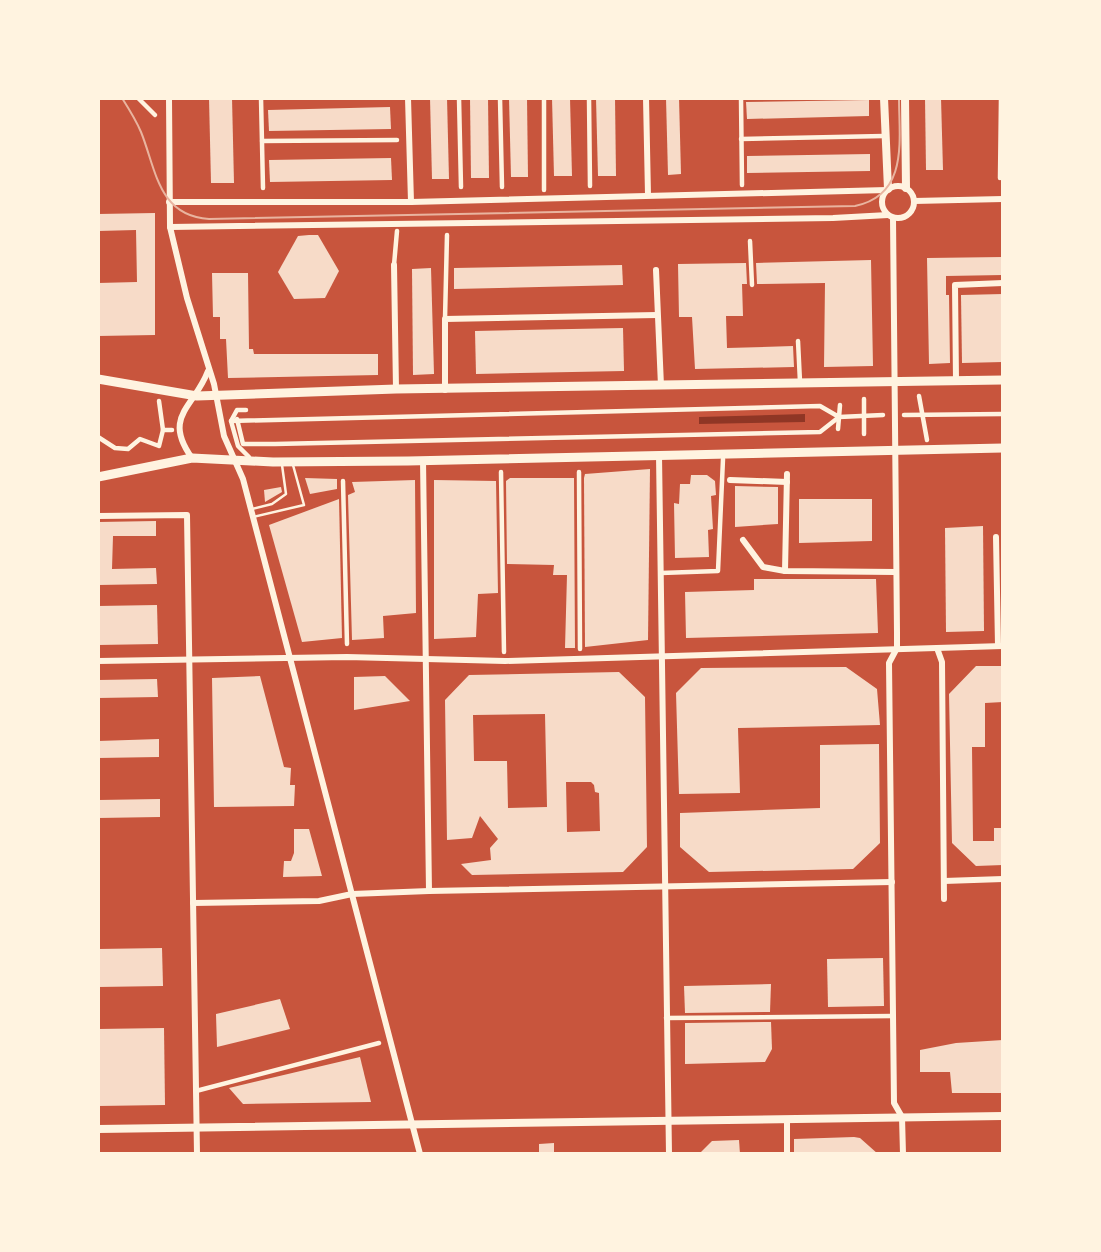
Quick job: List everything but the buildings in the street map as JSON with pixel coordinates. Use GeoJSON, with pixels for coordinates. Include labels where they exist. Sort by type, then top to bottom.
{"type":"FeatureCollection","features":[{"type":"Feature","properties":{"kind":"main road"},"geometry":{"type":"LineString","coordinates":[[98,379],[197,396],[396,389],[1003,380]]}},
{"type":"Feature","properties":{"kind":"main road"},"geometry":{"type":"LineString","coordinates":[[98,477],[192,458],[281,462],[1003,448]]}},
{"type":"Feature","properties":{"kind":"street"},"geometry":{"type":"LineString","coordinates":[[138,98],[155,115]]}},
{"type":"Feature","properties":{"kind":"street"},"geometry":{"type":"LineString","coordinates":[[169,98],[170,227],[216,395],[222,429],[252,513],[420,1154]]}},
{"type":"Feature","properties":{"kind":"street"},"geometry":{"type":"LineString","coordinates":[[261,98],[263,188]]}},
{"type":"Feature","properties":{"kind":"street"},"geometry":{"type":"LineString","coordinates":[[408,98],[411,202]]}},
{"type":"Feature","properties":{"kind":"street"},"geometry":{"type":"LineString","coordinates":[[459,98],[461,187]]}},
{"type":"Feature","properties":{"kind":"street"},"geometry":{"type":"LineString","coordinates":[[500,98],[502,187]]}},
{"type":"Feature","properties":{"kind":"street"},"geometry":{"type":"LineString","coordinates":[[544,98],[544,190]]}},
{"type":"Feature","properties":{"kind":"street"},"geometry":{"type":"LineString","coordinates":[[589,98],[590,186]]}},
{"type":"Feature","properties":{"kind":"street"},"geometry":{"type":"LineString","coordinates":[[646,98],[648,195]]}},
{"type":"Feature","properties":{"kind":"street"},"geometry":{"type":"LineString","coordinates":[[741,98],[742,185]]}},
{"type":"Feature","properties":{"kind":"street"},"geometry":{"type":"LineString","coordinates":[[884,98],[888,190],[882,200],[891,216],[895,382],[897,648],[890,663],[894,1103],[902,1117],[903,1154]]}},
{"type":"Feature","properties":{"kind":"street"},"geometry":{"type":"LineString","coordinates":[[905,98],[906,188],[914,201]]}},
{"type":"Feature","properties":{"kind":"street"},"geometry":{"type":"LineString","coordinates":[[1000,178],[1002,98]]}},
{"type":"Feature","properties":{"kind":"street"},"geometry":{"type":"LineString","coordinates":[[741,139],[885,136]]}},
{"type":"Feature","properties":{"kind":"street"},"geometry":{"type":"LineString","coordinates":[[262,141],[397,140]]}},
{"type":"Feature","properties":{"kind":"street"},"geometry":{"type":"LineString","coordinates":[[169,202],[411,202],[888,190],[897,186],[906,188]]}},
{"type":"Feature","properties":{"kind":"street"},"geometry":{"type":"LineString","coordinates":[[914,201],[1003,200]]}},
{"type":"Feature","properties":{"kind":"street"},"geometry":{"type":"LineString","coordinates":[[170,227],[891,216],[908,215],[914,201]]}},
{"type":"Feature","properties":{"kind":"street"},"geometry":{"type":"LineString","coordinates":[[396,389],[394,264],[397,231]]}},
{"type":"Feature","properties":{"kind":"street"},"geometry":{"type":"LineString","coordinates":[[445,390],[446,235]]}},
{"type":"Feature","properties":{"kind":"street"},"geometry":{"type":"LineString","coordinates":[[750,241],[752,285]]}},
{"type":"Feature","properties":{"kind":"street"},"geometry":{"type":"LineString","coordinates":[[656,270],[661,386]]}},
{"type":"Feature","properties":{"kind":"street"},"geometry":{"type":"LineString","coordinates":[[956,381],[955,285],[1003,283]]}},
{"type":"Feature","properties":{"kind":"street"},"geometry":{"type":"LineString","coordinates":[[444,319],[657,314]]}},
{"type":"Feature","properties":{"kind":"street"},"geometry":{"type":"LineString","coordinates":[[798,341],[800,383]]}},
{"type":"Feature","properties":{"kind":"street"},"geometry":{"type":"LineString","coordinates":[[192,458],[180,439],[178,423],[183,410],[197,396],[208,371]]}},
{"type":"Feature","properties":{"kind":"street"},"geometry":{"type":"LineString","coordinates":[[919,396],[927,440]]}},
{"type":"Feature","properties":{"kind":"street"},"geometry":{"type":"LineString","coordinates":[[864,399],[864,434]]}},
{"type":"Feature","properties":{"kind":"street"},"geometry":{"type":"LineString","coordinates":[[98,438],[115,448],[128,449],[140,439],[159,446],[163,430],[159,401]]}},
{"type":"Feature","properties":{"kind":"street"},"geometry":{"type":"LineString","coordinates":[[838,429],[839,405]]}},
{"type":"Feature","properties":{"kind":"street"},"geometry":{"type":"LineString","coordinates":[[234,420],[820,406],[839,418]]}},
{"type":"Feature","properties":{"kind":"street"},"geometry":{"type":"LineString","coordinates":[[246,410],[233,413],[238,446],[249,457]]}},
{"type":"Feature","properties":{"kind":"street"},"geometry":{"type":"LineString","coordinates":[[904,415],[1003,414]]}},
{"type":"Feature","properties":{"kind":"street"},"geometry":{"type":"LineString","coordinates":[[234,420],[243,444],[275,444],[820,432],[839,418],[881,417]]}},
{"type":"Feature","properties":{"kind":"street"},"geometry":{"type":"LineString","coordinates":[[163,430],[172,430]]}},
{"type":"Feature","properties":{"kind":"street"},"geometry":{"type":"LineString","coordinates":[[659,455],[669,1154]]}},
{"type":"Feature","properties":{"kind":"street"},"geometry":{"type":"LineString","coordinates":[[423,460],[429,891]]}},
{"type":"Feature","properties":{"kind":"street"},"geometry":{"type":"LineString","coordinates":[[661,573],[718,571],[723,460]]}},
{"type":"Feature","properties":{"kind":"street"},"geometry":{"type":"LineString","coordinates":[[501,472],[505,652]]}},
{"type":"Feature","properties":{"kind":"street"},"geometry":{"type":"LineString","coordinates":[[579,472],[580,649]]}},
{"type":"Feature","properties":{"kind":"street"},"geometry":{"type":"LineString","coordinates":[[730,480],[787,478],[785,571]]}},
{"type":"Feature","properties":{"kind":"street"},"geometry":{"type":"LineString","coordinates":[[343,481],[347,644]]}},
{"type":"Feature","properties":{"kind":"street"},"geometry":{"type":"LineString","coordinates":[[98,516],[187,515],[197,1154]]}},
{"type":"Feature","properties":{"kind":"street"},"geometry":{"type":"LineString","coordinates":[[98,662],[189,659],[505,661],[1001,646],[996,537]]}},
{"type":"Feature","properties":{"kind":"street"},"geometry":{"type":"LineString","coordinates":[[743,540],[763,567],[785,571],[896,572]]}},
{"type":"Feature","properties":{"kind":"street"},"geometry":{"type":"LineString","coordinates":[[937,648],[942,662],[944,899]]}},
{"type":"Feature","properties":{"kind":"street"},"geometry":{"type":"LineString","coordinates":[[944,881],[1003,879]]}},
{"type":"Feature","properties":{"kind":"street"},"geometry":{"type":"LineString","coordinates":[[193,903],[319,901],[352,894],[429,891],[892,882]]}},
{"type":"Feature","properties":{"kind":"street"},"geometry":{"type":"LineString","coordinates":[[666,1018],[893,1016]]}},
{"type":"Feature","properties":{"kind":"street"},"geometry":{"type":"LineString","coordinates":[[196,1091],[379,1043]]}},
{"type":"Feature","properties":{"kind":"street"},"geometry":{"type":"LineString","coordinates":[[98,1129],[1003,1116]]}},
{"type":"Feature","properties":{"kind":"street"},"geometry":{"type":"LineString","coordinates":[[786,1119],[787,1154]]}},
{"type":"Feature","properties":{"kind":"lane"},"geometry":{"type":"LineString","coordinates":[[252,513],[304,505],[292,461]]}},
{"type":"Feature","properties":{"kind":"lane"},"geometry":{"type":"LineString","coordinates":[[252,513],[286,494],[281,462]]}},
{"type":"Feature","properties":{"kind":"shaded area"},"geometry":{"type":"Polygon","coordinates":[[[805,414],[805,422],[699,424],[699,417],[805,414]]]}},
{"type":"Feature","properties":{"kind":"tram line"},"geometry":{"type":"LineString","coordinates":[[122,98],[139,128],[156,175],[169,200],[192,216],[209,219],[855,206],[872,200],[885,190],[893,178],[899,148],[899,98]]}}]}
